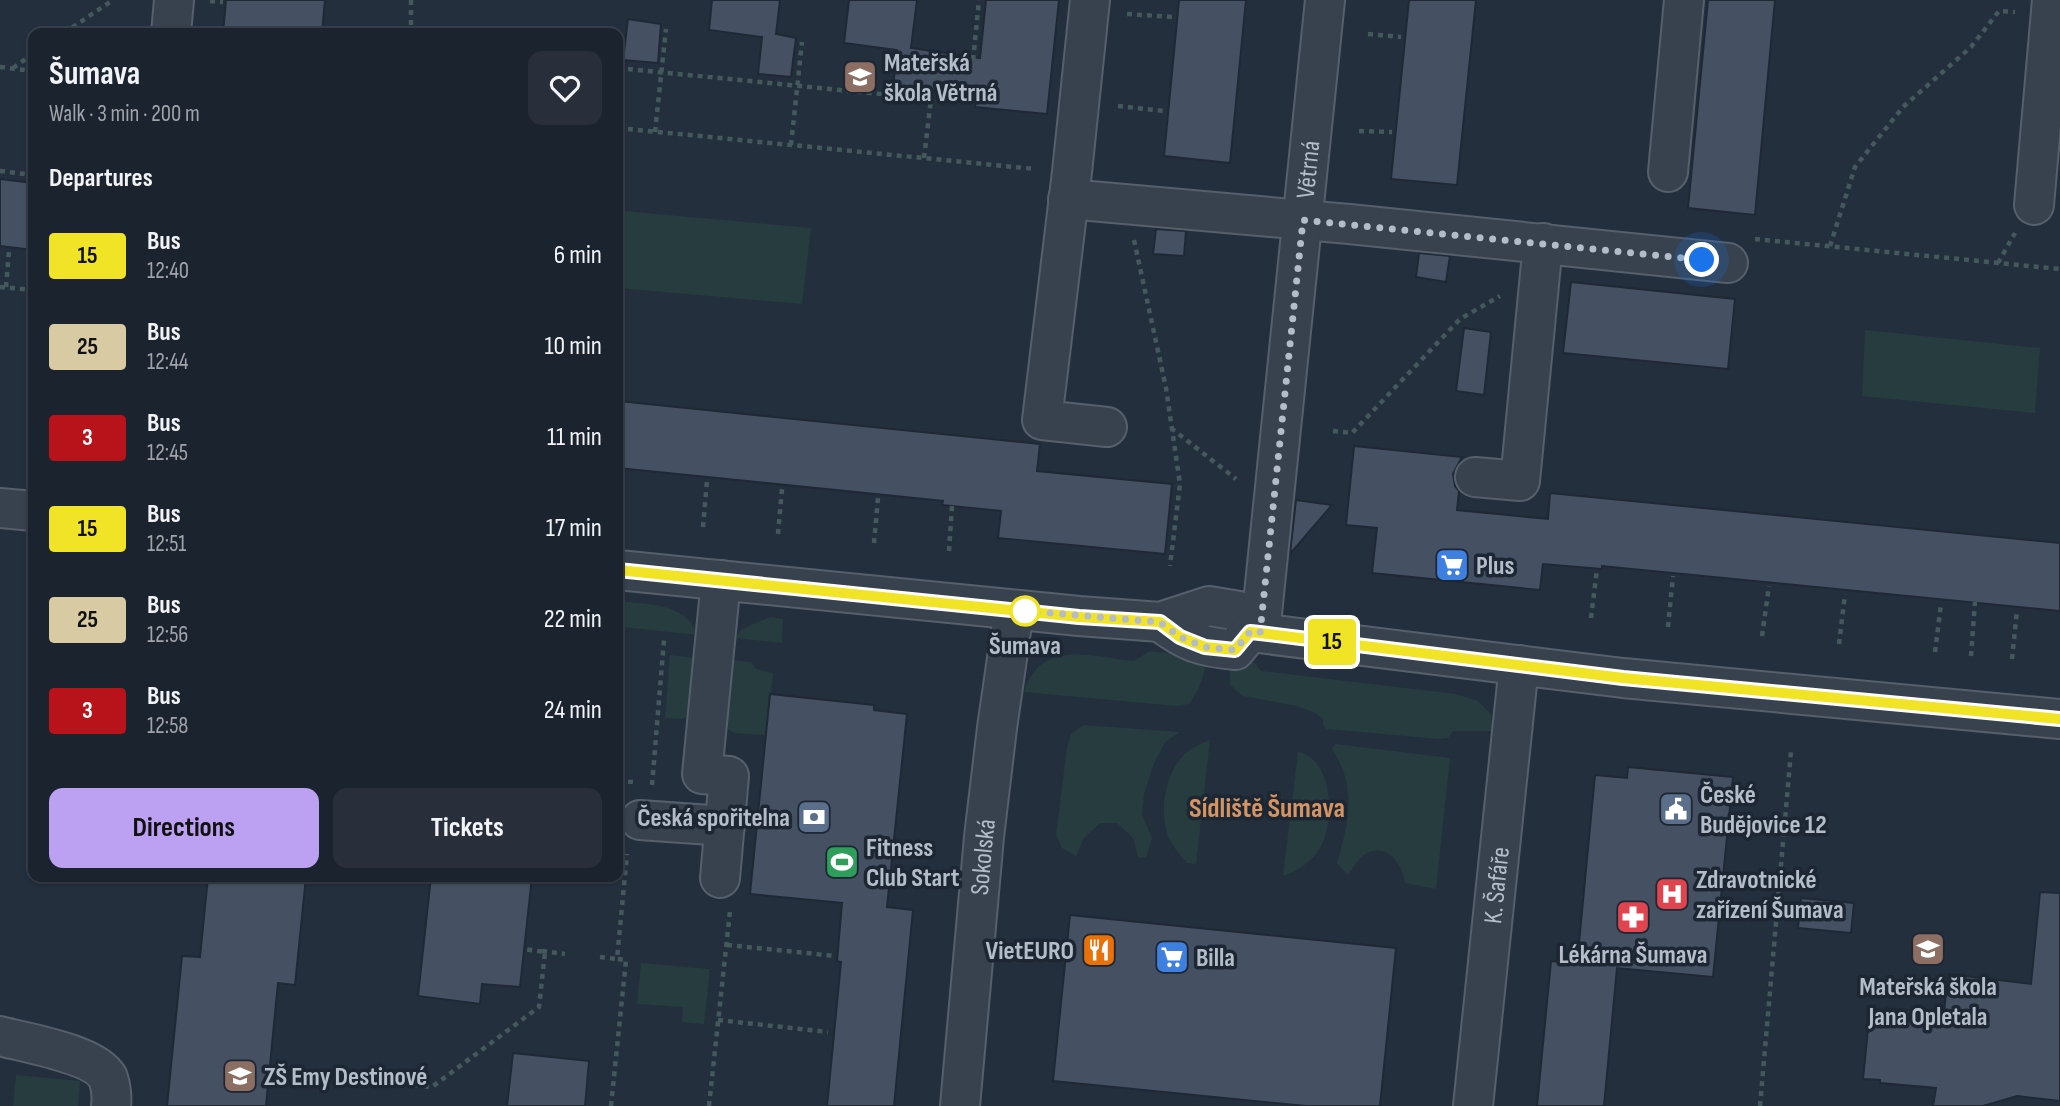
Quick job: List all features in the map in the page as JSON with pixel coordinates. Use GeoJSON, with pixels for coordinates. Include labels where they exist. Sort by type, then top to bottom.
{"type":"FeatureCollection","features":[{"type":"Feature","properties":{"kind":"street"},"geometry":{"type":"LineString","coordinates":[[171,28],[174,0]]}},
{"type":"Feature","properties":{"kind":"street"},"geometry":{"type":"LineString","coordinates":[[1090,0],[1042,420],[1107,426]]}},
{"type":"Feature","properties":{"kind":"street","name":"Větrná"},"geometry":{"type":"LineString","coordinates":[[1255,633],[1303,220],[1325,0]]}},
{"type":"Feature","properties":{"kind":"street"},"geometry":{"type":"LineString","coordinates":[[1668,172],[1684,0]]}},
{"type":"Feature","properties":{"kind":"street"},"geometry":{"type":"LineString","coordinates":[[2034,205],[2052,7]]}},
{"type":"Feature","properties":{"kind":"street"},"geometry":{"type":"LineString","coordinates":[[1070,186],[1126,205],[1303,220],[1542,259],[1728,263]]}},
{"type":"Feature","properties":{"kind":"street"},"geometry":{"type":"LineString","coordinates":[[1475,477],[1520,481],[1542,259]]}},
{"type":"Feature","properties":{"kind":"street"},"geometry":{"type":"LineString","coordinates":[[0,508],[28,511]]}},
{"type":"Feature","properties":{"kind":"street"},"geometry":{"type":"LineString","coordinates":[[623,570],[1160,622],[1180,637],[1218,649],[1235,650],[1255,633],[1623,678],[2060,719]]}},
{"type":"Feature","properties":{"kind":"street"},"geometry":{"type":"LineString","coordinates":[[720,878],[729,776],[702,774],[721,580]]}},
{"type":"Feature","properties":{"kind":"street","name":"Sokolská"},"geometry":{"type":"LineString","coordinates":[[960,1106],[984,837],[1014,610]]}},
{"type":"Feature","properties":{"kind":"street","name":"K. Šafáře"},"geometry":{"type":"LineString","coordinates":[[1473,1106],[1520,665]]}},
{"type":"Feature","properties":{"kind":"street"},"geometry":{"type":"LineString","coordinates":[[637,820],[725,826]]}},
{"type":"Feature","properties":{"kind":"street"},"geometry":{"type":"LineString","coordinates":[[0,1036],[86,1058],[108,1077],[111,1106]]}},
{"type":"Feature","properties":{"kind":"path"},"geometry":{"type":"LineString","coordinates":[[71,28],[113,0]]}},
{"type":"Feature","properties":{"kind":"path"},"geometry":{"type":"LineString","coordinates":[[411,0],[411,28]]}},
{"type":"Feature","properties":{"kind":"path"},"geometry":{"type":"LineString","coordinates":[[924,158],[936,57],[973,61],[979,0]]}},
{"type":"Feature","properties":{"kind":"path"},"geometry":{"type":"LineString","coordinates":[[207,1],[223,2]]}},
{"type":"Feature","properties":{"kind":"path"},"geometry":{"type":"LineString","coordinates":[[1830,246],[1855,167],[1903,107],[1971,47],[1999,11],[2052,7]]}},
{"type":"Feature","properties":{"kind":"path"},"geometry":{"type":"LineString","coordinates":[[1126,27],[1127,13],[1173,17]]}},
{"type":"Feature","properties":{"kind":"path"},"geometry":{"type":"LineString","coordinates":[[655,132],[666,29]]}},
{"type":"Feature","properties":{"kind":"path"},"geometry":{"type":"LineString","coordinates":[[1368,34],[1401,37]]}},
{"type":"Feature","properties":{"kind":"path"},"geometry":{"type":"LineString","coordinates":[[791,145],[802,42]]}},
{"type":"Feature","properties":{"kind":"path"},"geometry":{"type":"LineString","coordinates":[[12,69],[28,58]]}},
{"type":"Feature","properties":{"kind":"path"},"geometry":{"type":"LineString","coordinates":[[0,68],[28,71]]}},
{"type":"Feature","properties":{"kind":"path"},"geometry":{"type":"LineString","coordinates":[[623,68],[931,100]]}},
{"type":"Feature","properties":{"kind":"path"},"geometry":{"type":"LineString","coordinates":[[1117,118],[1120,93]]}},
{"type":"Feature","properties":{"kind":"path"},"geometry":{"type":"LineString","coordinates":[[1118,106],[1164,111]]}},
{"type":"Feature","properties":{"kind":"path"},"geometry":{"type":"LineString","coordinates":[[623,129],[924,158],[1070,186]]}},
{"type":"Feature","properties":{"kind":"path"},"geometry":{"type":"LineString","coordinates":[[1359,131],[1392,132]]}},
{"type":"Feature","properties":{"kind":"path"},"geometry":{"type":"LineString","coordinates":[[0,171],[28,174]]}},
{"type":"Feature","properties":{"kind":"path"},"geometry":{"type":"LineString","coordinates":[[1126,205],[1166,388],[1180,484],[1171,566]]}},
{"type":"Feature","properties":{"kind":"path"},"geometry":{"type":"LineString","coordinates":[[9,251],[3,287],[28,290]]}},
{"type":"Feature","properties":{"kind":"path"},"geometry":{"type":"LineString","coordinates":[[1333,431],[1352,433],[1460,318],[1542,259]]}},
{"type":"Feature","properties":{"kind":"path"},"geometry":{"type":"LineString","coordinates":[[1171,428],[1236,479]]}},
{"type":"Feature","properties":{"kind":"path"},"geometry":{"type":"LineString","coordinates":[[703,527],[707,481]]}},
{"type":"Feature","properties":{"kind":"path"},"geometry":{"type":"LineString","coordinates":[[778,534],[782,489]]}},
{"type":"Feature","properties":{"kind":"path"},"geometry":{"type":"LineString","coordinates":[[874,543],[877,498]]}},
{"type":"Feature","properties":{"kind":"path"},"geometry":{"type":"LineString","coordinates":[[949,551],[953,506]]}},
{"type":"Feature","properties":{"kind":"path"},"geometry":{"type":"LineString","coordinates":[[1591,618],[1597,569]]}},
{"type":"Feature","properties":{"kind":"path"},"geometry":{"type":"LineString","coordinates":[[1668,627],[1673,576]]}},
{"type":"Feature","properties":{"kind":"path"},"geometry":{"type":"LineString","coordinates":[[1762,636],[1769,586]]}},
{"type":"Feature","properties":{"kind":"path"},"geometry":{"type":"LineString","coordinates":[[1839,643],[1844,594]]}},
{"type":"Feature","properties":{"kind":"path"},"geometry":{"type":"LineString","coordinates":[[1971,656],[1975,602]]}},
{"type":"Feature","properties":{"kind":"path"},"geometry":{"type":"LineString","coordinates":[[1935,652],[1941,604]]}},
{"type":"Feature","properties":{"kind":"path"},"geometry":{"type":"LineString","coordinates":[[2012,659],[2017,610]]}},
{"type":"Feature","properties":{"kind":"path"},"geometry":{"type":"LineString","coordinates":[[617,959],[664,640]]}},
{"type":"Feature","properties":{"kind":"path"},"geometry":{"type":"LineString","coordinates":[[1760,1106],[1791,751]]}},
{"type":"Feature","properties":{"kind":"path"},"geometry":{"type":"LineString","coordinates":[[623,781],[634,782],[637,820]]}},
{"type":"Feature","properties":{"kind":"path"},"geometry":{"type":"LineString","coordinates":[[709,1106],[734,878],[720,878]]}},
{"type":"Feature","properties":{"kind":"path"},"geometry":{"type":"LineString","coordinates":[[727,945],[835,956]]}},
{"type":"Feature","properties":{"kind":"path"},"geometry":{"type":"LineString","coordinates":[[414,1086],[432,1087],[539,1007],[545,952],[565,954]]}},
{"type":"Feature","properties":{"kind":"path"},"geometry":{"type":"LineString","coordinates":[[600,957],[626,960],[611,1106]]}},
{"type":"Feature","properties":{"kind":"path"},"geometry":{"type":"LineString","coordinates":[[719,1020],[828,1032]]}},
{"type":"Feature","properties":{"kind":"green space"},"geometry":{"type":"Polygon","coordinates":[[[624,211],[811,228],[802,304],[623,288],[624,211]]]}},
{"type":"Feature","properties":{"kind":"green space"},"geometry":{"type":"Polygon","coordinates":[[[1865,330],[2040,348],[2035,413],[1862,396],[1865,330]]]}},
{"type":"Feature","properties":{"kind":"green space"},"geometry":{"type":"Polygon","coordinates":[[[625,602],[657,605],[677,612],[686,617],[697,635],[623,627],[625,602]]]}},
{"type":"Feature","properties":{"kind":"green space"},"geometry":{"type":"Polygon","coordinates":[[[770,617],[783,619],[782,643],[735,638],[742,629],[770,617]]]}},
{"type":"Feature","properties":{"kind":"green space"},"geometry":{"type":"Polygon","coordinates":[[[1150,651],[1207,658],[1201,682],[1189,704],[1176,706],[1024,692],[1032,675],[1042,664],[1055,657],[1085,655],[1134,661],[1150,651]]]}},
{"type":"Feature","properties":{"kind":"green space"},"geometry":{"type":"Polygon","coordinates":[[[670,655],[695,658],[688,717],[681,719],[665,718],[670,655]]]}},
{"type":"Feature","properties":{"kind":"green space"},"geometry":{"type":"Polygon","coordinates":[[[729,660],[751,662],[756,669],[773,673],[766,735],[734,733],[723,726],[729,660]]]}},
{"type":"Feature","properties":{"kind":"green space"},"geometry":{"type":"Polygon","coordinates":[[[1230,661],[1255,663],[1261,671],[1456,694],[1478,701],[1491,714],[1493,731],[1453,731],[1448,738],[1439,739],[1327,729],[1323,725],[1323,719],[1315,713],[1297,706],[1243,696],[1230,685],[1230,661]]]}},
{"type":"Feature","properties":{"kind":"green space"},"geometry":{"type":"Polygon","coordinates":[[[1083,725],[1180,732],[1166,741],[1154,763],[1144,794],[1142,815],[1152,838],[1146,858],[1138,857],[1133,838],[1117,823],[1100,823],[1084,838],[1076,856],[1062,848],[1056,835],[1067,747],[1071,734],[1083,725]]]}},
{"type":"Feature","properties":{"kind":"green space"},"geometry":{"type":"Polygon","coordinates":[[[1210,740],[1196,864],[1187,863],[1166,830],[1164,799],[1169,779],[1179,760],[1192,749],[1210,740]]]}},
{"type":"Feature","properties":{"kind":"green space"},"geometry":{"type":"Polygon","coordinates":[[[1335,744],[1450,758],[1436,889],[1405,883],[1398,863],[1382,851],[1364,855],[1348,875],[1337,863],[1345,834],[1348,791],[1340,763],[1332,749],[1335,744]]]}},
{"type":"Feature","properties":{"kind":"green space"},"geometry":{"type":"Polygon","coordinates":[[[1298,752],[1310,757],[1319,766],[1325,779],[1328,826],[1315,855],[1303,866],[1283,876],[1298,752]]]}},
{"type":"Feature","properties":{"kind":"green space"},"geometry":{"type":"Polygon","coordinates":[[[641,963],[710,969],[704,1024],[682,1022],[683,1007],[637,1004],[641,963]]]}},
{"type":"Feature","properties":{"kind":"green space"},"geometry":{"type":"Polygon","coordinates":[[[16,1075],[80,1081],[78,1106],[13,1106],[16,1075]]]}},
{"type":"Feature","properties":{"kind":"building"},"geometry":{"type":"Polygon","coordinates":[[[226,0],[325,0],[322,28],[223,28],[226,0]]]}},
{"type":"Feature","properties":{"kind":"building"},"geometry":{"type":"Polygon","coordinates":[[[712,0],[780,0],[776,34],[796,38],[791,77],[758,74],[762,37],[709,30],[712,0]]]}},
{"type":"Feature","properties":{"kind":"building"},"geometry":{"type":"Polygon","coordinates":[[[849,0],[917,0],[911,48],[980,58],[986,0],[1059,0],[1047,114],[975,107],[977,94],[893,88],[897,50],[844,43],[849,0]]]}},
{"type":"Feature","properties":{"kind":"building"},"geometry":{"type":"Polygon","coordinates":[[[1179,0],[1246,0],[1230,163],[1164,156],[1179,0]]]}},
{"type":"Feature","properties":{"kind":"building"},"geometry":{"type":"Polygon","coordinates":[[[1409,0],[1476,0],[1457,185],[1391,179],[1409,0]]]}},
{"type":"Feature","properties":{"kind":"building"},"geometry":{"type":"Polygon","coordinates":[[[1708,0],[1775,0],[1755,215],[1688,208],[1708,0]]]}},
{"type":"Feature","properties":{"kind":"building"},"geometry":{"type":"Polygon","coordinates":[[[628,19],[661,24],[658,63],[623,60],[628,19]]]}},
{"type":"Feature","properties":{"kind":"building"},"geometry":{"type":"Polygon","coordinates":[[[0,179],[28,182],[28,249],[0,246],[0,179]]]}},
{"type":"Feature","properties":{"kind":"building"},"geometry":{"type":"Polygon","coordinates":[[[1156,229],[1186,231],[1184,256],[1153,254],[1156,229]]]}},
{"type":"Feature","properties":{"kind":"building"},"geometry":{"type":"Polygon","coordinates":[[[1419,253],[1450,256],[1446,282],[1416,277],[1419,253]]]}},
{"type":"Feature","properties":{"kind":"building"},"geometry":{"type":"Polygon","coordinates":[[[1571,282],[1735,299],[1728,369],[1563,353],[1571,282]]]}},
{"type":"Feature","properties":{"kind":"building"},"geometry":{"type":"Polygon","coordinates":[[[1464,328],[1491,332],[1484,395],[1456,391],[1464,328]]]}},
{"type":"Feature","properties":{"kind":"building"},"geometry":{"type":"Polygon","coordinates":[[[623,402],[1040,444],[1037,471],[1172,484],[1165,554],[998,538],[1001,511],[942,505],[943,501],[623,469],[623,402]]]}},
{"type":"Feature","properties":{"kind":"building"},"geometry":{"type":"Polygon","coordinates":[[[1354,446],[1462,457],[1453,474],[1455,486],[1459,491],[1457,510],[1548,519],[1550,493],[2060,543],[2060,611],[1602,566],[1602,569],[1543,564],[1540,590],[1372,573],[1377,528],[1346,525],[1354,446]]]}},
{"type":"Feature","properties":{"kind":"building"},"geometry":{"type":"Polygon","coordinates":[[[1296,500],[1332,505],[1290,554],[1296,500]]]}},
{"type":"Feature","properties":{"kind":"building"},"geometry":{"type":"Polygon","coordinates":[[[770,694],[874,705],[874,710],[907,714],[887,907],[913,910],[894,1106],[827,1106],[841,962],[837,961],[842,903],[750,894],[770,694]]]}},
{"type":"Feature","properties":{"kind":"building"},"geometry":{"type":"Polygon","coordinates":[[[1628,767],[1733,777],[1713,977],[1617,968],[1604,1106],[1537,1106],[1551,961],[1577,964],[1595,775],[1627,778],[1628,767]]]}},
{"type":"Feature","properties":{"kind":"building"},"geometry":{"type":"Polygon","coordinates":[[[208,882],[305,882],[295,985],[278,983],[266,1106],[167,1106],[182,956],[200,957],[208,882]]]}},
{"type":"Feature","properties":{"kind":"building"},"geometry":{"type":"Polygon","coordinates":[[[430,882],[531,882],[520,987],[482,984],[480,1004],[418,996],[430,882]]]}},
{"type":"Feature","properties":{"kind":"building"},"geometry":{"type":"Polygon","coordinates":[[[2040,892],[2060,893],[2060,1101],[2017,1096],[1983,1106],[1933,1106],[1936,1088],[1863,1079],[1870,1009],[1944,1013],[1948,974],[2031,984],[2040,892]]]}},
{"type":"Feature","properties":{"kind":"building"},"geometry":{"type":"Polygon","coordinates":[[[1801,898],[1854,903],[1851,933],[1798,928],[1801,898]]]}},
{"type":"Feature","properties":{"kind":"building"},"geometry":{"type":"Polygon","coordinates":[[[1070,915],[1396,948],[1380,1106],[1306,1106],[1053,1081],[1070,915]]]}},
{"type":"Feature","properties":{"kind":"building"},"geometry":{"type":"Polygon","coordinates":[[[513,1053],[589,1061],[585,1106],[507,1106],[513,1053]]]}},
{"type":"Feature","properties":{"kind":"bus line","name":"15"},"geometry":{"type":"LineString","coordinates":[[623,571],[1079,617],[1160,622],[1180,637],[1218,649],[1235,650],[1250,632],[1623,678],[2060,719]]}},
{"type":"Feature","properties":{"kind":"place","name":"Mateřská škola Větrná"},"geometry":{"type":"Point","coordinates":[860,77]}},
{"type":"Feature","properties":{"kind":"place","name":"Plus"},"geometry":{"type":"Point","coordinates":[1452,565]}},
{"type":"Feature","properties":{"kind":"place","name":"Šumava"},"geometry":{"type":"Point","coordinates":[1025,611]}},
{"type":"Feature","properties":{"kind":"place","name":"České Budějovice 12"},"geometry":{"type":"Point","coordinates":[1676,809]}},
{"type":"Feature","properties":{"kind":"place","name":"Česká spořitelna"},"geometry":{"type":"Point","coordinates":[814,817]}},
{"type":"Feature","properties":{"kind":"place","name":"Fitness Club Start"},"geometry":{"type":"Point","coordinates":[842,862]}},
{"type":"Feature","properties":{"kind":"place","name":"Zdravotnické zařízení Šumava"},"geometry":{"type":"Point","coordinates":[1672,894]}},
{"type":"Feature","properties":{"kind":"place","name":"Lékárna Šumava"},"geometry":{"type":"Point","coordinates":[1633,917]}},
{"type":"Feature","properties":{"kind":"place","name":"Mateřská škola Jana Opletala"},"geometry":{"type":"Point","coordinates":[1928,949]}},
{"type":"Feature","properties":{"kind":"place","name":"VietEURO"},"geometry":{"type":"Point","coordinates":[1099,950]}},
{"type":"Feature","properties":{"kind":"place","name":"Billa"},"geometry":{"type":"Point","coordinates":[1172,957]}},
{"type":"Feature","properties":{"kind":"place","name":"ZŠ Emy Destinové"},"geometry":{"type":"Point","coordinates":[240,1076]}},
{"type":"Feature","properties":{"kind":"district","name":"Sídliště Šumava"},"geometry":{"type":"Point","coordinates":[1267,807]}},
{"type":"Feature","properties":{"kind":"route"},"geometry":{"type":"LineString","coordinates":[[1025,611],[1160,622],[1180,637],[1218,649],[1235,650],[1250,632],[1260,633],[1303,220],[1702,260]]}}]}
